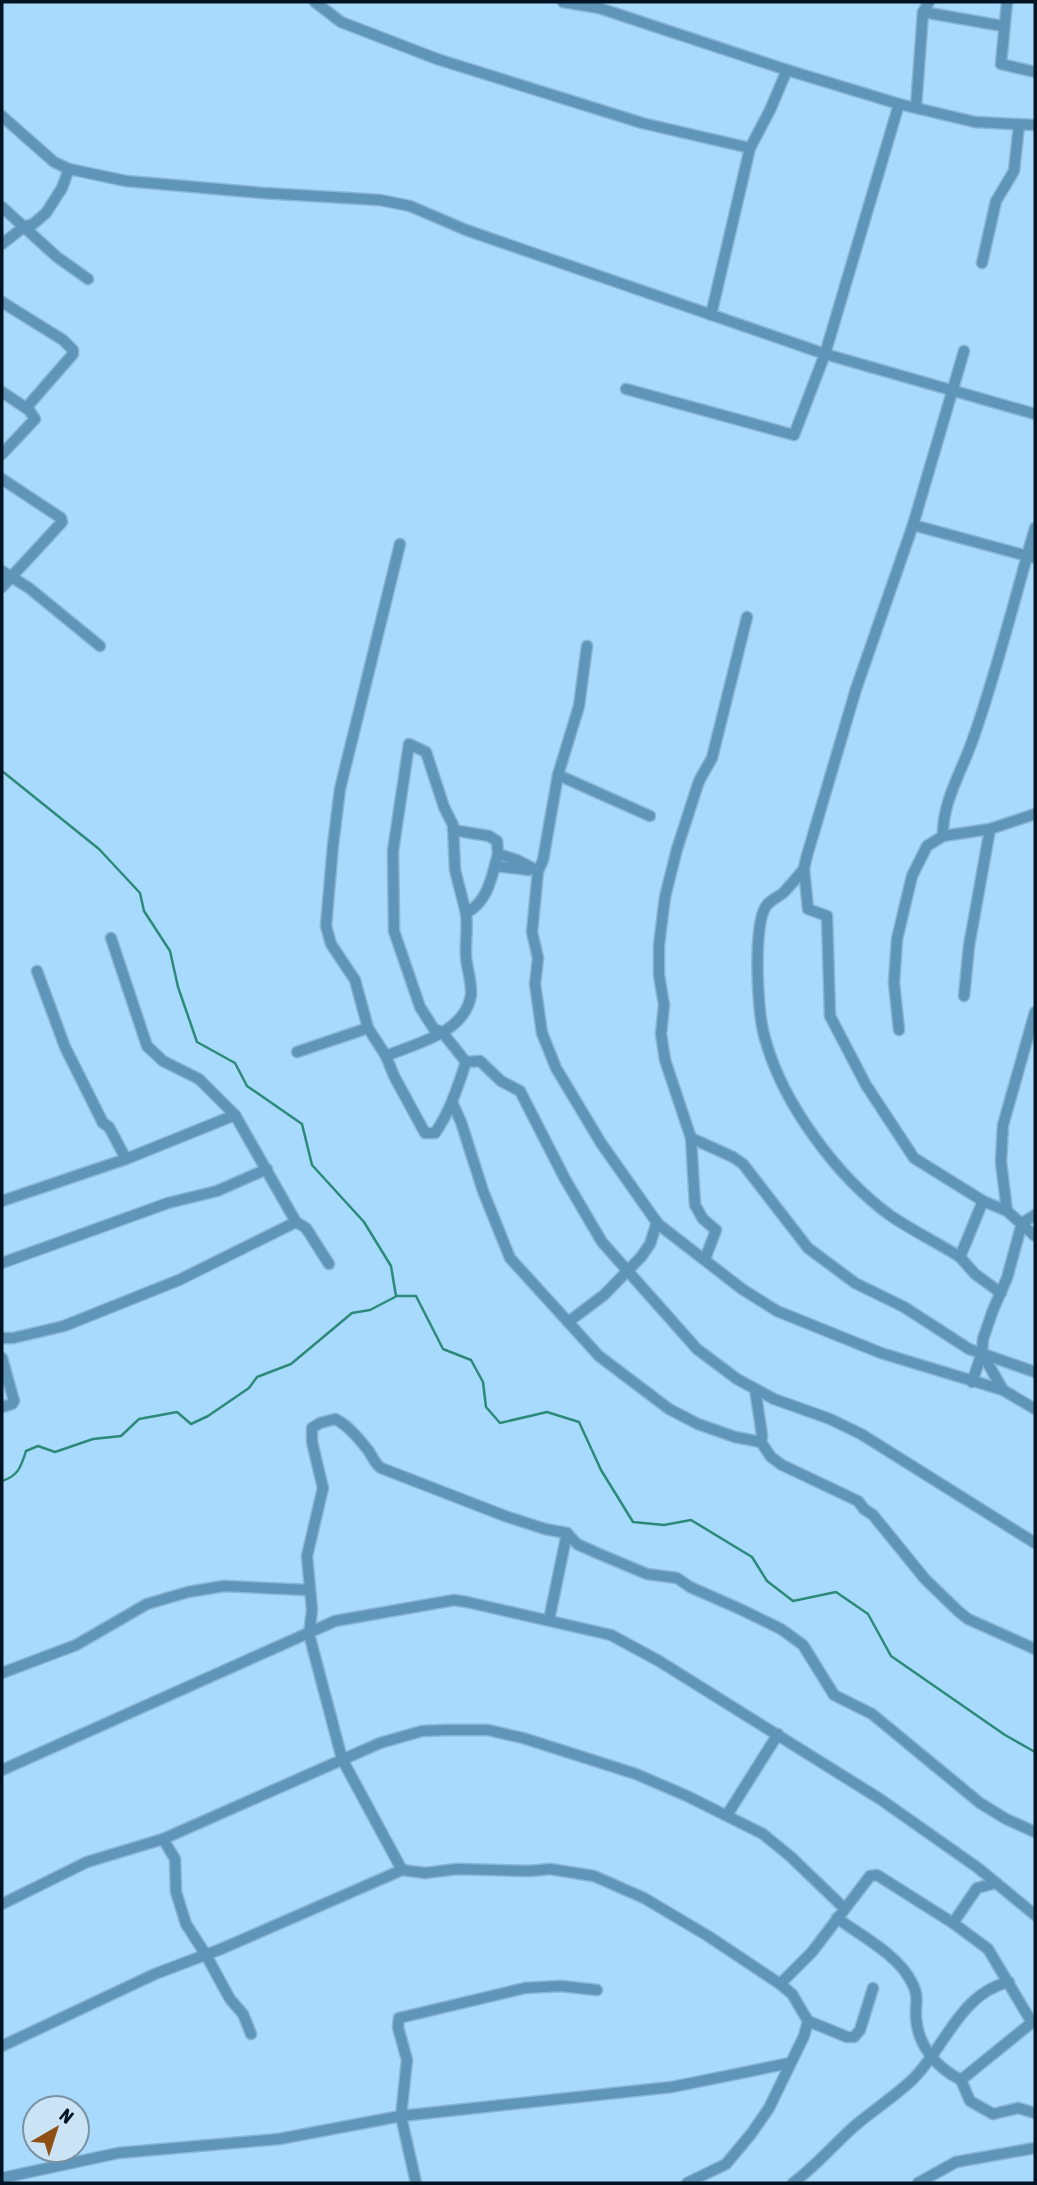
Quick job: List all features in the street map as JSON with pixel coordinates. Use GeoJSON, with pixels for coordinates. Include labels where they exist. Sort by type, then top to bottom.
{"type":"FeatureCollection","features":[{"type":"Feature","properties":{"kind":"street"},"geometry":{"type":"LineString","coordinates":[[316,2],[341,22],[437,59],[642,122],[750,148]]}},
{"type":"Feature","properties":{"kind":"street"},"geometry":{"type":"LineString","coordinates":[[563,2],[599,8],[900,104],[975,122],[1035,125]]}},
{"type":"Feature","properties":{"kind":"street"},"geometry":{"type":"LineString","coordinates":[[916,107],[923,12],[929,2]]}},
{"type":"Feature","properties":{"kind":"street"},"geometry":{"type":"LineString","coordinates":[[1007,2],[1001,64],[1035,72]]}},
{"type":"Feature","properties":{"kind":"street"},"geometry":{"type":"LineString","coordinates":[[923,12],[1003,26]]}},
{"type":"Feature","properties":{"kind":"street"},"geometry":{"type":"LineString","coordinates":[[711,315],[750,148],[787,70]]}},
{"type":"Feature","properties":{"kind":"street"},"geometry":{"type":"LineString","coordinates":[[626,389],[794,435],[825,354],[900,104]]}},
{"type":"Feature","properties":{"kind":"street"},"geometry":{"type":"LineString","coordinates":[[2,116],[54,162],[69,169],[126,181],[263,193],[361,197],[410,206],[466,230],[825,354],[1035,414]]}},
{"type":"Feature","properties":{"kind":"street"},"geometry":{"type":"LineString","coordinates":[[982,263],[996,201],[1014,170],[1019,125]]}},
{"type":"Feature","properties":{"kind":"street"},"geometry":{"type":"LineString","coordinates":[[2,244],[25,226],[33,224],[55,202],[69,169]]}},
{"type":"Feature","properties":{"kind":"street"},"geometry":{"type":"LineString","coordinates":[[2,207],[57,257],[88,279]]}},
{"type":"Feature","properties":{"kind":"street"},"geometry":{"type":"LineString","coordinates":[[2,302],[63,340],[74,350],[53,380],[26,408]]}},
{"type":"Feature","properties":{"kind":"street"},"geometry":{"type":"LineString","coordinates":[[964,351],[913,525],[856,689],[804,869],[808,909],[827,916],[830,1016],[866,1085],[914,1158],[983,1201],[1007,1211],[1035,1236]]}},
{"type":"Feature","properties":{"kind":"street"},"geometry":{"type":"LineString","coordinates":[[2,392],[33,414],[34,421],[2,454]]}},
{"type":"Feature","properties":{"kind":"street"},"geometry":{"type":"LineString","coordinates":[[2,479],[61,518],[62,522],[2,587]]}},
{"type":"Feature","properties":{"kind":"street"},"geometry":{"type":"LineString","coordinates":[[913,525],[1031,557]]}},
{"type":"Feature","properties":{"kind":"street"},"geometry":{"type":"LineString","coordinates":[[943,836],[944,816],[949,798],[973,739],[1031,557],[1035,528]]}},
{"type":"Feature","properties":{"kind":"street"},"geometry":{"type":"LineString","coordinates":[[400,544],[340,789],[326,926],[331,944],[355,980],[368,1028],[386,1056],[425,1133],[435,1133],[452,1102],[466,1062]]}},
{"type":"Feature","properties":{"kind":"street"},"geometry":{"type":"LineString","coordinates":[[2,571],[100,646]]}},
{"type":"Feature","properties":{"kind":"street"},"geometry":{"type":"LineString","coordinates":[[705,1259],[716,1230],[703,1220],[695,1205],[691,1138],[669,1076],[662,1045],[664,1006],[659,975],[659,946],[665,897],[677,849],[699,781],[712,758],[747,617]]}},
{"type":"Feature","properties":{"kind":"street"},"geometry":{"type":"LineString","coordinates":[[587,646],[579,706],[558,775],[543,860],[538,871],[532,932],[538,958],[536,984],[542,1033],[556,1068],[594,1132],[657,1222],[742,1289],[777,1311],[881,1353],[1003,1390],[1035,1409]]}},
{"type":"Feature","properties":{"kind":"street"},"geometry":{"type":"LineString","coordinates":[[386,1056],[442,1032],[453,1026],[463,1015],[471,993],[466,955],[466,913],[455,870],[453,830],[426,752],[409,744],[393,851],[394,931],[420,1007],[434,1029],[442,1032],[466,1062]]}},
{"type":"Feature","properties":{"kind":"street"},"geometry":{"type":"LineString","coordinates":[[558,775],[650,817]]}},
{"type":"Feature","properties":{"kind":"street"},"geometry":{"type":"LineString","coordinates":[[899,1030],[894,983],[897,939],[918,861],[927,846],[943,836],[990,829],[1035,814]]}},
{"type":"Feature","properties":{"kind":"street"},"geometry":{"type":"LineString","coordinates":[[964,996],[969,946],[990,829]]}},
{"type":"Feature","properties":{"kind":"street"},"geometry":{"type":"LineString","coordinates":[[453,830],[489,835],[497,841],[498,854],[484,899],[475,909],[466,913]]}},
{"type":"Feature","properties":{"kind":"street"},"geometry":{"type":"LineString","coordinates":[[498,854],[538,871]]}},
{"type":"Feature","properties":{"kind":"street"},"geometry":{"type":"LineString","coordinates":[[495,866],[538,871]]}},
{"type":"Feature","properties":{"kind":"street"},"geometry":{"type":"LineString","coordinates":[[804,869],[791,885],[769,902],[763,912],[757,964],[760,1011],[765,1041],[775,1070],[804,1121],[846,1174],[891,1216],[960,1257],[986,1284],[1001,1293]]}},
{"type":"Feature","properties":{"kind":"street"},"geometry":{"type":"LineString","coordinates":[[111,938],[146,1046],[163,1061],[199,1079],[234,1115],[296,1222],[306,1228],[329,1264]]}},
{"type":"Feature","properties":{"kind":"street"},"geometry":{"type":"LineString","coordinates":[[37,971],[65,1046],[103,1123],[109,1127],[126,1159]]}},
{"type":"Feature","properties":{"kind":"street"},"geometry":{"type":"LineString","coordinates":[[1007,1211],[1001,1162],[1003,1125],[1035,1012]]}},
{"type":"Feature","properties":{"kind":"street"},"geometry":{"type":"LineString","coordinates":[[297,1052],[368,1028]]}},
{"type":"Feature","properties":{"kind":"street"},"geometry":{"type":"LineString","coordinates":[[466,1062],[480,1061],[501,1081],[520,1091],[565,1179],[602,1242],[697,1349],[737,1379],[774,1399],[830,1419],[861,1434],[1035,1543]]}},
{"type":"Feature","properties":{"kind":"street"},"geometry":{"type":"LineString","coordinates":[[452,1102],[510,1258],[568,1322],[599,1356],[669,1409],[698,1424],[735,1437],[761,1442]]}},
{"type":"Feature","properties":{"kind":"street"},"geometry":{"type":"LineString","coordinates":[[2,1201],[126,1159],[234,1115]]}},
{"type":"Feature","properties":{"kind":"street"},"geometry":{"type":"LineString","coordinates":[[691,1138],[743,1164],[808,1248],[855,1283],[904,1307],[948,1337],[982,1353],[1035,1372]]}},
{"type":"Feature","properties":{"kind":"street"},"geometry":{"type":"LineString","coordinates":[[2,1264],[168,1203],[217,1191],[267,1169]]}},
{"type":"Feature","properties":{"kind":"street"},"geometry":{"type":"LineString","coordinates":[[960,1257],[983,1201]]}},
{"type":"Feature","properties":{"kind":"street"},"geometry":{"type":"LineString","coordinates":[[972,1382],[982,1353],[985,1332],[1016,1251],[1021,1223],[1035,1214]]}},
{"type":"Feature","properties":{"kind":"street"},"geometry":{"type":"LineString","coordinates":[[2,1338],[64,1326],[179,1280],[296,1222]]}},
{"type":"Feature","properties":{"kind":"street"},"geometry":{"type":"LineString","coordinates":[[568,1322],[604,1295],[647,1250],[657,1222]]}},
{"type":"Feature","properties":{"kind":"street"},"geometry":{"type":"LineString","coordinates":[[982,1353],[1003,1390]]}},
{"type":"Feature","properties":{"kind":"street"},"geometry":{"type":"LineString","coordinates":[[2,1358],[14,1401],[2,1407]]}},
{"type":"Feature","properties":{"kind":"street"},"geometry":{"type":"LineString","coordinates":[[755,1389],[761,1442],[771,1457],[782,1465],[858,1501],[873,1515],[884,1532],[925,1579],[958,1611],[968,1619],[1035,1649]]}},
{"type":"Feature","properties":{"kind":"street"},"geometry":{"type":"LineString","coordinates":[[402,1870],[342,1759],[309,1634],[312,1610],[308,1590],[307,1556],[323,1488],[312,1442],[312,1428],[335,1419],[351,1431],[367,1449],[374,1462],[382,1468],[518,1521],[566,1533],[577,1544],[647,1574],[677,1578],[690,1587],[781,1629],[803,1644],[834,1695],[872,1714],[980,1803],[1035,1832]]}},
{"type":"Feature","properties":{"kind":"street"},"geometry":{"type":"LineString","coordinates":[[549,1620],[566,1533]]}},
{"type":"Feature","properties":{"kind":"street"},"geometry":{"type":"LineString","coordinates":[[2,1673],[76,1645],[147,1604],[188,1592],[224,1586],[308,1590]]}},
{"type":"Feature","properties":{"kind":"street"},"geometry":{"type":"LineString","coordinates":[[2,1770],[335,1621],[454,1600],[611,1636],[659,1661],[880,1798],[996,1882],[1035,1915]]}},
{"type":"Feature","properties":{"kind":"street"},"geometry":{"type":"LineString","coordinates":[[2,1904],[103,1856],[163,1839],[380,1743],[422,1731],[488,1730],[523,1738],[636,1774],[727,1815],[763,1835],[791,1857],[844,1908]]}},
{"type":"Feature","properties":{"kind":"street"},"geometry":{"type":"LineString","coordinates":[[727,1815],[778,1734]]}},
{"type":"Feature","properties":{"kind":"street"},"geometry":{"type":"LineString","coordinates":[[163,1839],[175,1859],[178,1906],[186,1924],[230,1999],[243,2014],[251,2034]]}},
{"type":"Feature","properties":{"kind":"street"},"geometry":{"type":"LineString","coordinates":[[2,2046],[155,1973],[206,1955],[402,1870],[425,1873],[457,1868],[530,1871],[550,1869],[594,1876],[644,1898],[708,1936],[780,1983],[792,1994],[808,2021],[847,2037],[854,2037],[860,2030],[873,1988]]}},
{"type":"Feature","properties":{"kind":"street"},"geometry":{"type":"LineString","coordinates":[[780,1983],[812,1952],[870,1876],[877,1875],[953,1923],[988,1949],[1031,2022],[1035,2038]]}},
{"type":"Feature","properties":{"kind":"street"},"geometry":{"type":"LineString","coordinates":[[953,1923],[977,1888],[996,1882]]}},
{"type":"Feature","properties":{"kind":"street"},"geometry":{"type":"LineString","coordinates":[[837,1918],[902,1968],[918,1999],[916,2018],[926,2052],[950,2075],[961,2080],[970,2101],[987,2112],[998,2114],[1018,2108],[1035,2113]]}},
{"type":"Feature","properties":{"kind":"street"},"geometry":{"type":"LineString","coordinates":[[793,2183],[856,2125],[912,2080],[932,2058],[968,2004],[1009,1982]]}},
{"type":"Feature","properties":{"kind":"street"},"geometry":{"type":"LineString","coordinates":[[416,2183],[401,2116],[407,2060],[398,2018],[525,1988],[561,1986],[597,1990]]}},
{"type":"Feature","properties":{"kind":"street"},"geometry":{"type":"LineString","coordinates":[[687,2183],[719,2169],[733,2156],[764,2115],[804,2036],[808,2021]]}},
{"type":"Feature","properties":{"kind":"street"},"geometry":{"type":"LineString","coordinates":[[961,2080],[1031,2022]]}},
{"type":"Feature","properties":{"kind":"street"},"geometry":{"type":"LineString","coordinates":[[2,2178],[118,2153],[279,2139],[401,2116],[671,2087],[790,2063]]}},
{"type":"Feature","properties":{"kind":"street"},"geometry":{"type":"LineString","coordinates":[[918,2183],[957,2162],[1035,2148]]}},
{"type":"Feature","properties":{"kind":"waterway"},"geometry":{"type":"LineString","coordinates":[[2,771],[99,849],[140,893],[144,911],[170,951],[178,987],[197,1042],[235,1063],[247,1086],[302,1124],[312,1165],[364,1222],[391,1266],[396,1296],[416,1296],[443,1349],[471,1360],[483,1382],[486,1407],[500,1423],[547,1412],[579,1422],[601,1470],[633,1522],[664,1525],[691,1520],[752,1557],[767,1581],[793,1601],[836,1592],[868,1614],[891,1656],[1005,1735],[1035,1752]]}},
{"type":"Feature","properties":{"kind":"waterway"},"geometry":{"type":"LineString","coordinates":[[2,1481],[18,1470],[26,1451],[38,1446],[55,1452],[93,1439],[121,1436],[139,1419],[177,1412],[191,1424],[208,1416],[249,1388],[257,1377],[291,1364],[352,1313],[370,1310],[395,1297]]}}]}
